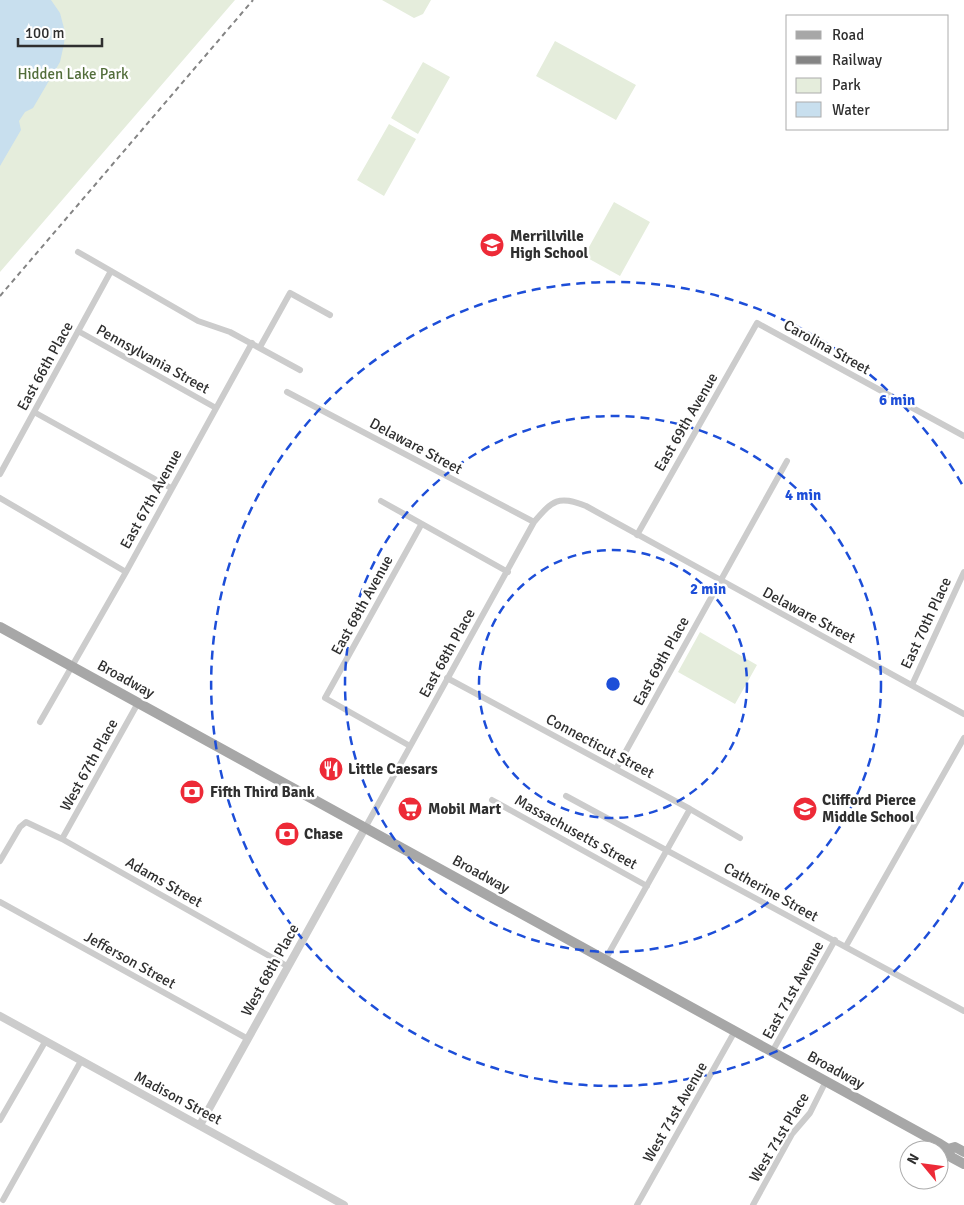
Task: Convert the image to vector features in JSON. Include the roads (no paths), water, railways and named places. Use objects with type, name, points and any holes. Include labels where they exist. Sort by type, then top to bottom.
[{"type":"main road","name":"Broadway","points":[[0,627],[933,1140]]},
{"type":"main road","name":"Broadway","points":[[949,1148],[955,1147],[964,1152]]},
{"type":"main road","name":"Broadway","points":[[949,1151],[951,1157],[964,1164]]},
{"type":"street","points":[[78,252],[198,320],[230,332],[300,370]]},
{"type":"street","name":"East 66th Place","points":[[0,474],[111,270]]},
{"type":"street","points":[[260,347],[290,294],[330,315]]},
{"type":"street","name":"Carolina Street","points":[[758,323],[964,436]]},
{"type":"street","name":"East 69th Avenue","points":[[637,535],[758,323]]},
{"type":"street","name":"Pennsylvania Street","points":[[78,331],[216,408]]},
{"type":"street","name":"East 67th Avenue","points":[[40,722],[73,667],[252,343]]},
{"type":"street","name":"Delaware Street","points":[[287,392],[534,522]]},
{"type":"street","points":[[34,412],[171,488]]},
{"type":"street","name":"East 69th Place","points":[[616,769],[787,461]]},
{"type":"street","points":[[0,498],[126,572]]},
{"type":"street","name":"Delaware Street","points":[[561,499],[586,506],[964,714]]},
{"type":"street","name":"East 68th Place","points":[[365,828],[534,522],[545,509],[561,499]]},
{"type":"street","points":[[381,501],[508,572]]},
{"type":"street","name":"East 68th Avenue","points":[[410,746],[325,698],[421,525]]},
{"type":"street","name":"East 70th Place","points":[[912,685],[963,575]]},
{"type":"street","name":"Connecticut Street","points":[[447,678],[740,838]]},
{"type":"street","name":"West 67th Place","points":[[62,838],[138,703]]},
{"type":"street","name":"East 71st Avenue","points":[[846,946],[964,738]]},
{"type":"street","name":"Catherine Street","points":[[566,796],[964,1010]]},
{"type":"street","name":"Massachusetts Street","points":[[492,800],[646,886]]},
{"type":"street","points":[[605,960],[690,809]]},
{"type":"street","name":"Adams Street","points":[[0,861],[20,827],[26,822],[62,838],[288,966]]},
{"type":"street","name":"West 68th Place","points":[[200,1125],[365,828]]},
{"type":"street","name":"Jefferson Street","points":[[0,902],[248,1039]]},
{"type":"street","name":"East 71st Avenue","points":[[772,1052],[835,940]]},
{"type":"street","name":"Madison Street","points":[[0,1016],[344,1205]]},
{"type":"street","name":"West 71st Avenue","points":[[637,1205],[735,1031]]},
{"type":"street","points":[[0,1120],[45,1042]]},
{"type":"street","points":[[3,1200],[81,1061]]},
{"type":"street","name":"West 71st Place","points":[[752,1205],[792,1134],[810,1113],[826,1082]]},
{"type":"water","points":[[0,0],[51,0],[60,13],[65,32],[60,62],[33,108],[25,112],[19,121],[21,130],[0,166]]},
{"type":"railway","points":[[0,296],[253,0]]},
{"type":"place","name":"Merrillville High School","points":[[492,245]]},
{"type":"place","name":"Little Caesars","points":[[331,769]]},
{"type":"place","name":"Fifth Third Bank","points":[[192,792]]},
{"type":"place","name":"Mobil Mart","points":[[410,809]]},
{"type":"place","name":"Clifford Pierce Middle School","points":[[805,809]]},
{"type":"place","name":"Chase","points":[[287,834]]},
{"type":"park label","name":"Hidden Lake Park","points":[[73,74]]}]
